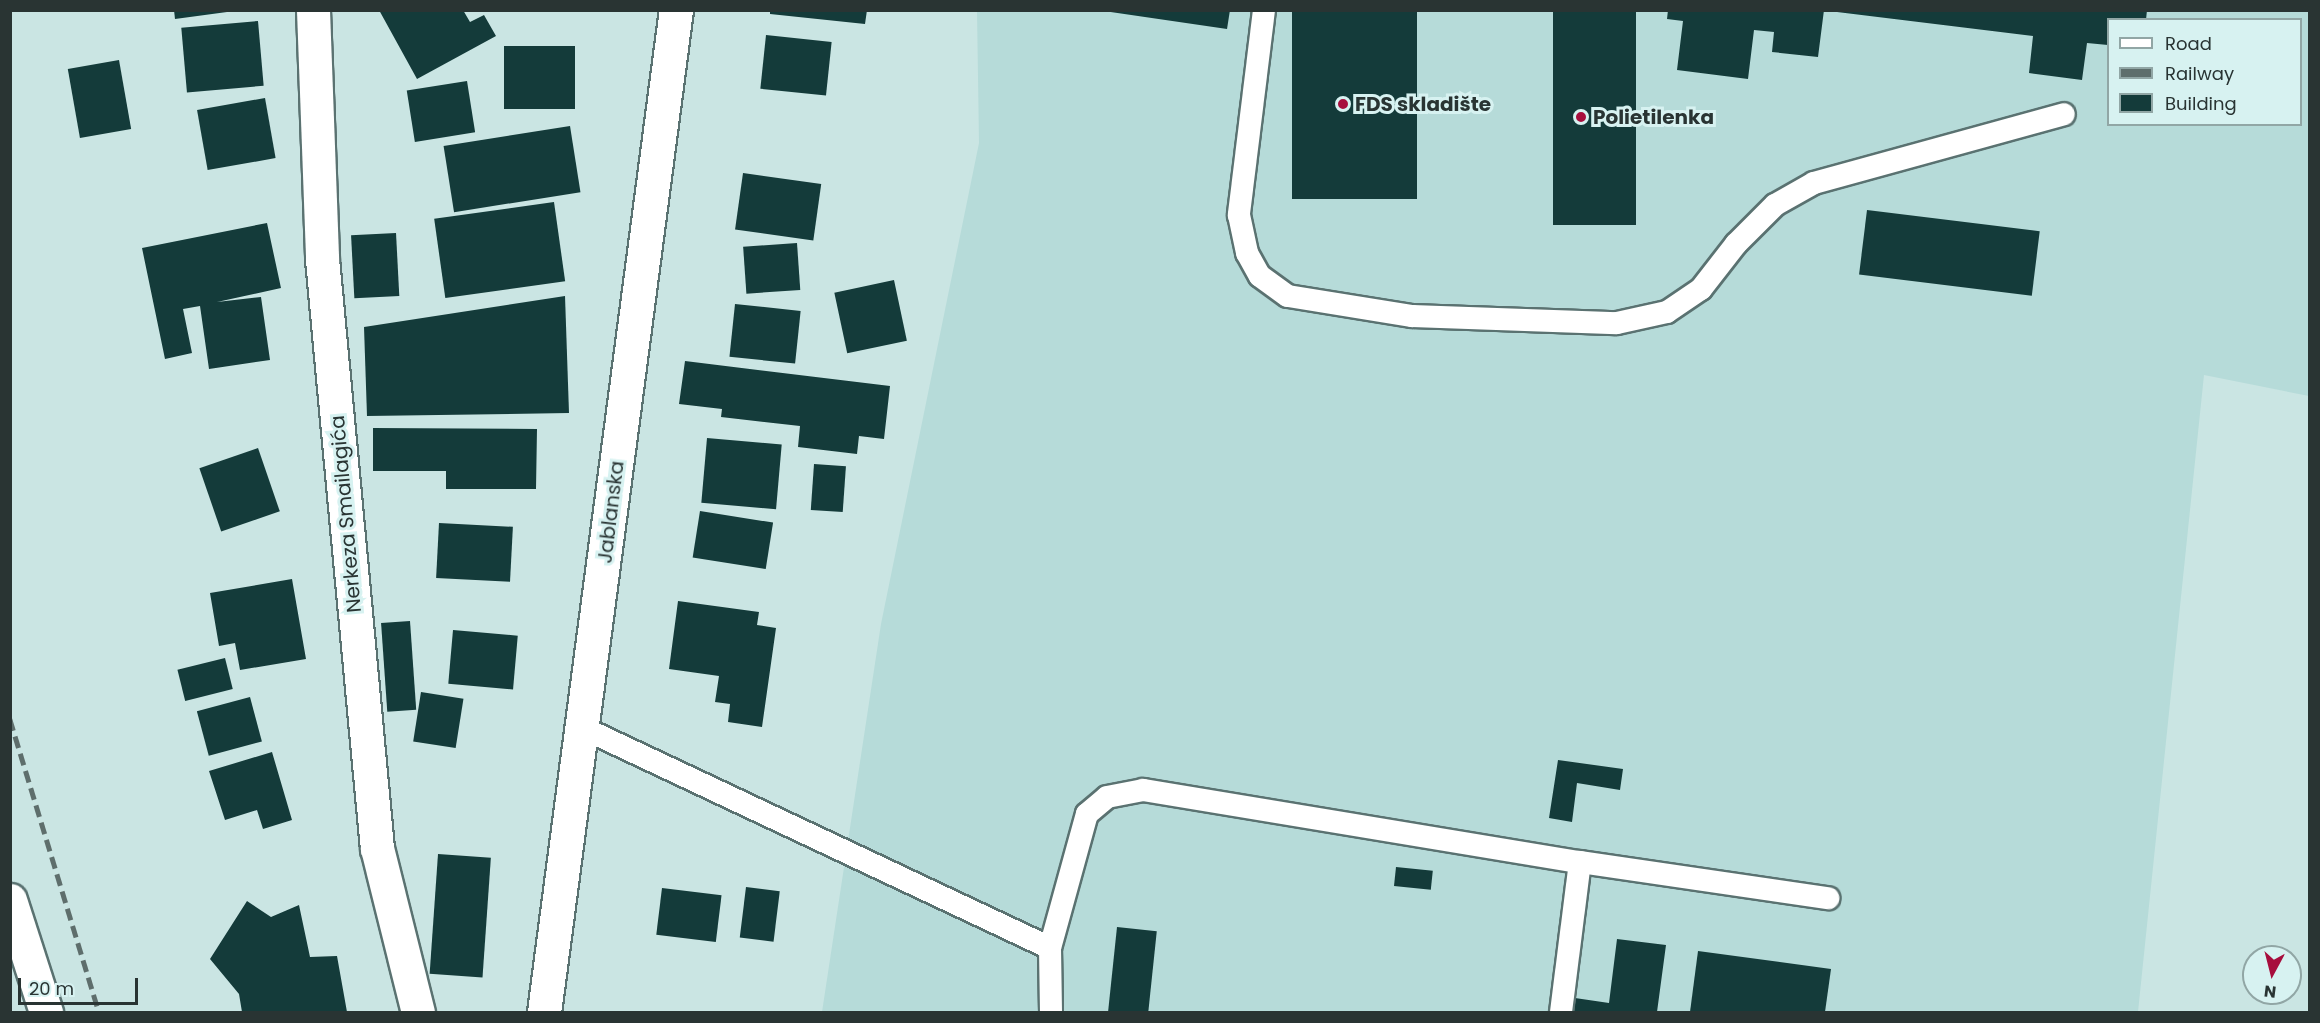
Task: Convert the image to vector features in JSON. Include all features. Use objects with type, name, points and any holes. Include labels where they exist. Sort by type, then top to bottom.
[{"type":"street","name":"Nerkeza Smailagića","points":[[313,10],[322,259],[377,848],[418,1012]]},
{"type":"street","name":"Jablanska","points":[[544,1012],[676,10]]},
{"type":"street","points":[[10,900],[46,1012]]},
{"type":"lane","points":[[1264,10],[1239,215],[1247,253],[1260,276],[1288,297],[1412,316],[1617,323],[1666,312],[1701,289],[1736,244],[1775,206],[1814,183],[2064,114]]},
{"type":"lane","points":[[583,728],[1050,948]]},
{"type":"lane","points":[[1051,1012],[1050,948],[1087,814],[1107,797],[1143,790],[1580,862],[1828,898]]},
{"type":"lane","points":[[1561,1012],[1580,862]]},
{"type":"shaded area","points":[[977,11],[2309,11],[2309,396],[2204,375],[2138,1012],[822,1012],[881,624],[979,143]]},
{"type":"building","points":[[174,10],[227,10],[227,12],[175,19]]},
{"type":"building","points":[[379,10],[463,10],[470,22],[484,15],[496,36],[417,79]]},
{"type":"building","points":[[770,10],[867,10],[865,24],[770,14]]},
{"type":"building","points":[[1097,10],[1230,10],[1227,29]]},
{"type":"building","name":"FDS skladište","points":[[1292,10],[1417,10],[1417,199],[1292,199]]},
{"type":"building","name":"Polietilenka","points":[[1553,10],[1636,10],[1636,225],[1553,225]]},
{"type":"building","name":"Polietilenka","points":[[1668,10],[1824,10],[1818,57],[1772,52],[1774,32],[1754,30],[1748,79],[1677,70],[1683,21],[1667,19]]},
{"type":"building","points":[[2147,10],[2146,18],[2107,18],[2107,45],[2087,43],[2082,80],[2029,73],[2033,36],[1837,12]]},
{"type":"building","points":[[258,21],[264,86],[187,92],[181,28]]},
{"type":"building","points":[[766,35],[832,42],[826,96],[760,89]]},
{"type":"building","points":[[504,46],[575,46],[575,109],[504,109]]},
{"type":"building","points":[[119,60],[131,129],[80,138],[68,69]]},
{"type":"building","points":[[467,81],[475,132],[415,142],[407,91]]},
{"type":"building","points":[[265,98],[276,158],[208,170],[197,110]]},
{"type":"building","points":[[570,126],[580,192],[454,212],[444,146]]},
{"type":"building","points":[[743,173],[821,184],[813,240],[735,229]]},
{"type":"building","points":[[554,202],[565,281],[445,298],[434,219]]},
{"type":"building","points":[[1867,210],[2040,231],[2032,296],[1859,275]]},
{"type":"building","points":[[267,223],[281,288],[217,302],[261,297],[270,360],[209,369],[200,306],[183,309],[192,353],[165,359],[142,248]]},
{"type":"building","points":[[396,233],[399,296],[354,298],[351,235]]},
{"type":"building","points":[[797,243],[800,290],[746,294],[743,247]]},
{"type":"building","points":[[894,280],[907,341],[847,353],[834,293]]},
{"type":"building","points":[[565,296],[569,413],[367,416],[364,327]]},
{"type":"building","points":[[735,304],[801,311],[795,364],[729,357]]},
{"type":"building","points":[[685,361],[890,386],[884,439],[859,436],[857,454],[798,447],[800,426],[721,417],[722,409],[679,404]]},
{"type":"building","points":[[373,428],[537,429],[536,489],[446,489],[446,471],[373,471]]},
{"type":"building","points":[[707,438],[782,445],[776,509],[701,503]]},
{"type":"building","points":[[258,448],[280,511],[221,532],[199,468]]},
{"type":"building","points":[[814,464],[846,466],[843,512],[811,510]]},
{"type":"building","points":[[700,511],[773,523],[766,569],[693,557]]},
{"type":"building","points":[[439,523],[513,527],[510,582],[436,578]]},
{"type":"building","points":[[292,579],[306,659],[240,670],[235,643],[219,646],[210,593]]},
{"type":"building","points":[[678,601],[759,612],[757,625],[776,628],[762,727],[728,722],[730,704],[715,702],[719,676],[669,669]]},
{"type":"building","points":[[410,621],[416,710],[387,712],[381,623]]},
{"type":"building","points":[[453,630],[518,636],[513,689],[448,684]]},
{"type":"building","points":[[225,658],[233,689],[185,701],[177,670]]},
{"type":"building","points":[[421,692],[463,699],[456,748],[413,741]]},
{"type":"building","points":[[250,697],[262,741],[209,756],[197,711]]},
{"type":"building","points":[[272,752],[292,820],[263,829],[257,810],[225,820],[209,771]]},
{"type":"building","points":[[1558,760],[1623,769],[1620,790],[1577,783],[1572,822],[1549,818]]},
{"type":"building","points":[[438,854],[491,858],[483,977],[430,974]]},
{"type":"building","points":[[1396,867],[1433,871],[1431,890],[1394,886]]},
{"type":"building","points":[[746,887],[780,891],[774,942],[740,938]]},
{"type":"building","points":[[662,888],[722,895],[716,942],[656,935]]},
{"type":"building","points":[[247,901],[271,917],[299,905],[310,957],[337,956],[347,1012],[242,1012],[239,994],[210,959]]},
{"type":"building","points":[[1117,927],[1157,931],[1148,1012],[1108,1012]]},
{"type":"building","points":[[1617,939],[1666,945],[1657,1012],[1573,1012],[1575,998],[1609,1003]]},
{"type":"building","points":[[1698,951],[1831,969],[1825,1012],[1690,1012]]},
{"type":"railway","points":[[10,719],[99,1012]]},
{"type":"place","name":"FDS skladište","points":[[1343,104]]},
{"type":"place","name":"Polietilenka","points":[[1581,117]]}]
